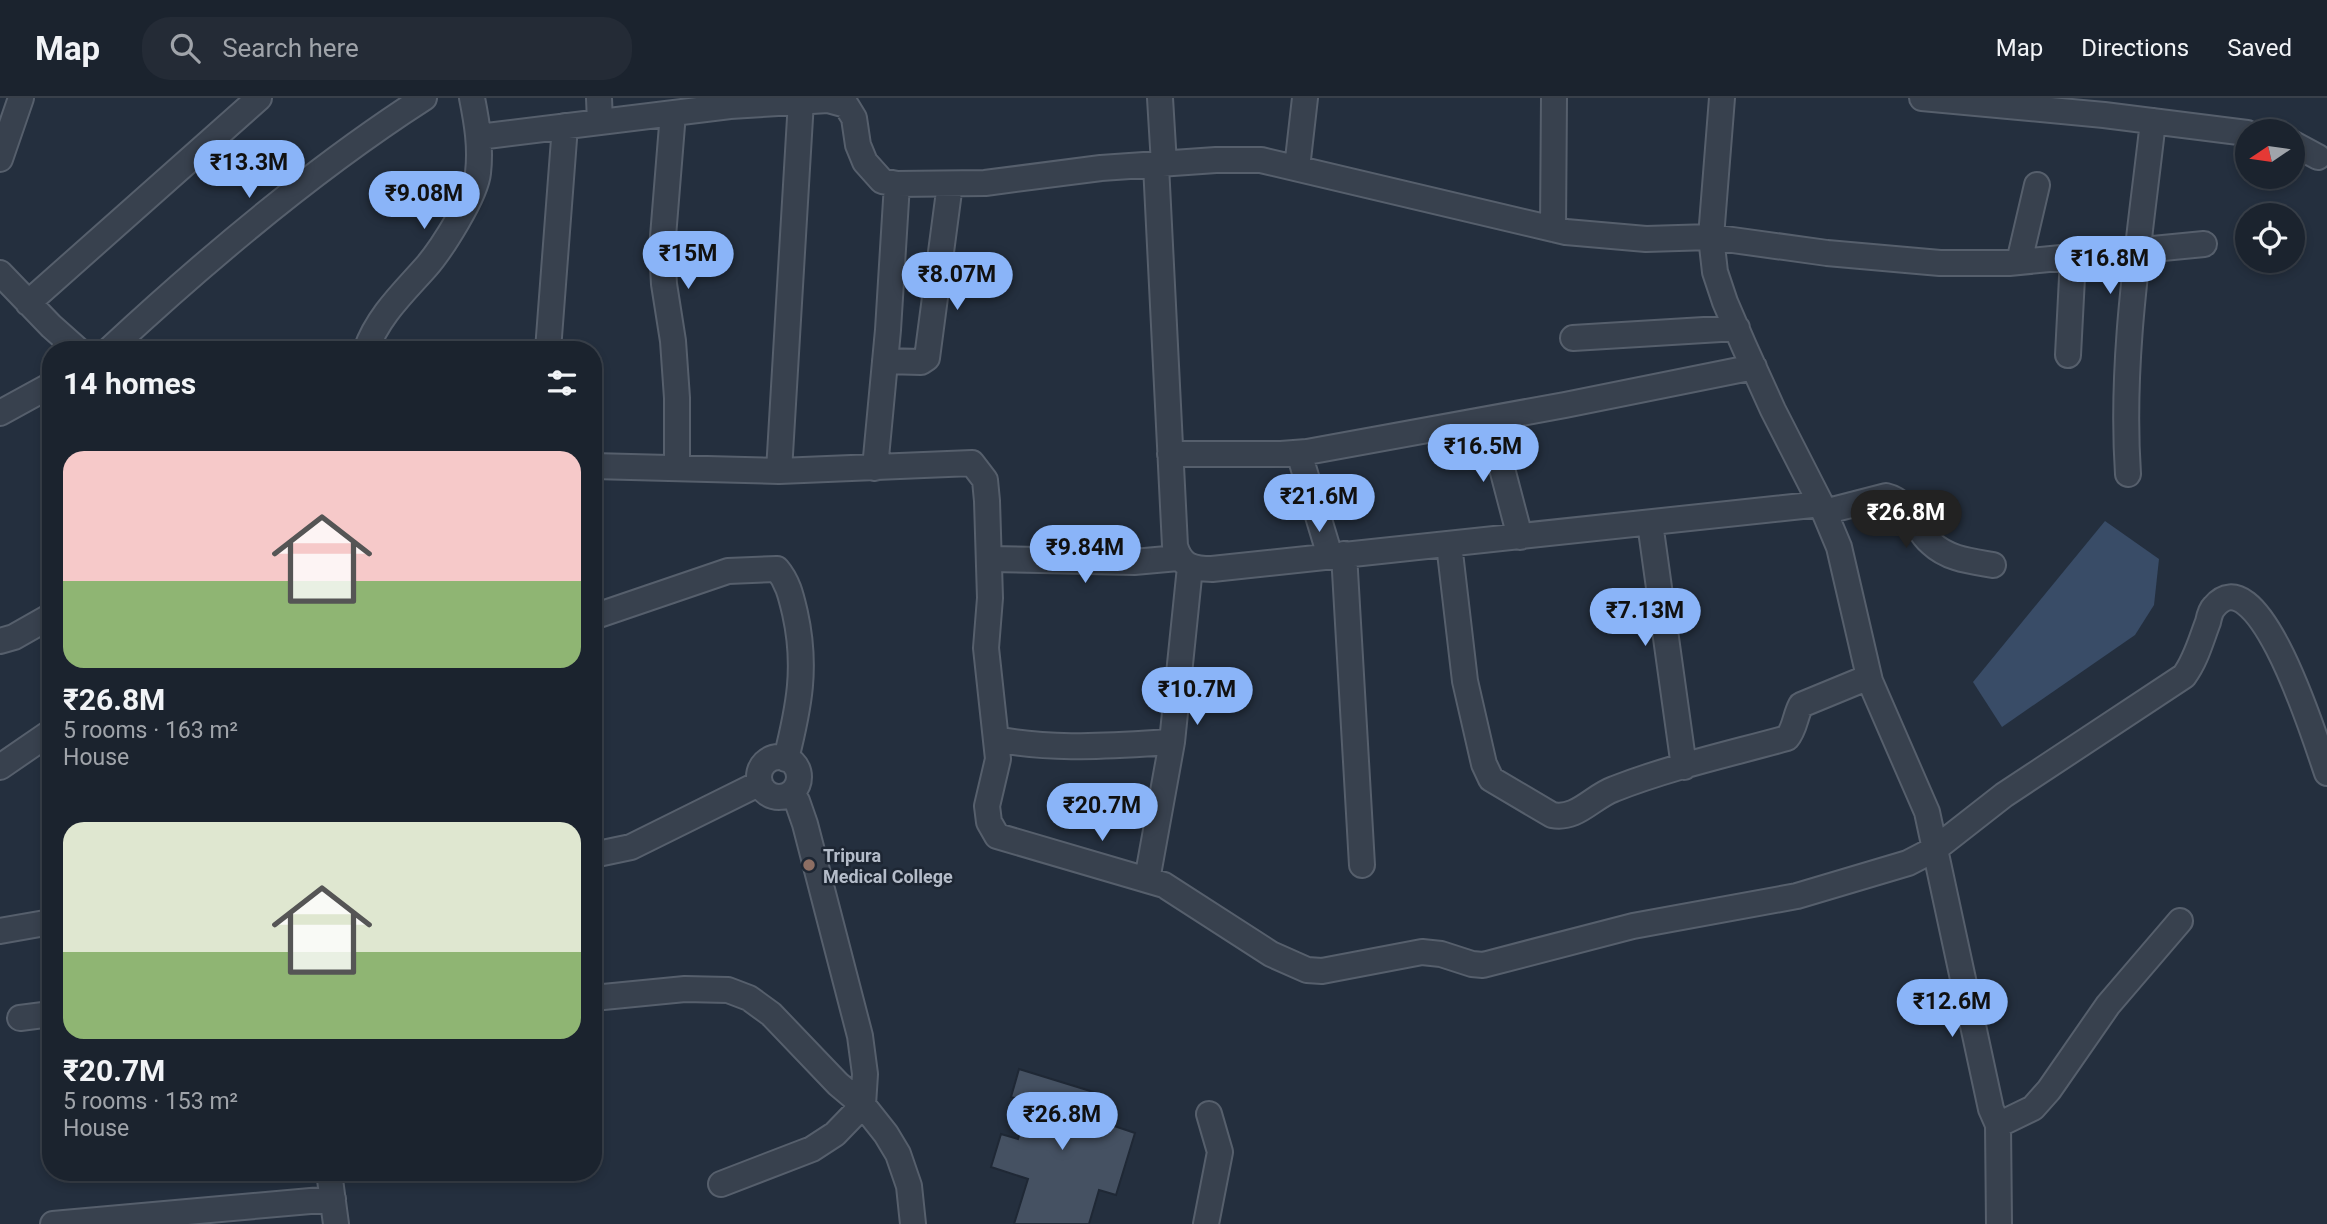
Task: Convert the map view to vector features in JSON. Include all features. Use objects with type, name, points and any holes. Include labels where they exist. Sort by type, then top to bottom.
[{"type":"street","points":[[28,303],[259,98]]},
{"type":"street","points":[[119,341],[286,199],[393,118],[424,98]]},
{"type":"street","points":[[370,341],[377,324],[391,305],[429,264],[456,225],[478,176],[480,137],[472,98]]},
{"type":"street","points":[[1147,880],[1172,742],[1184,562],[1175,546],[1170,454],[1160,98]]},
{"type":"street","points":[[1297,168],[1305,98]]},
{"type":"street","points":[[1553,229],[1554,98]]},
{"type":"street","points":[[1722,98],[1711,237],[1715,272],[1754,367],[1839,547],[1869,677],[1927,812],[1991,1109],[1998,1125],[1999,1224]]},
{"type":"street","points":[[1922,98],[2235,131]]},
{"type":"street","points":[[480,137],[565,126],[600,110],[673,113],[718,103],[828,100],[846,105],[854,118],[858,145],[865,162],[882,181],[897,184],[985,183],[1101,168],[1253,159],[1566,232],[1646,239],[1711,237],[1827,253],[1940,263],[2019,262],[2204,244]]},
{"type":"street","points":[[779,471],[801,102]]},
{"type":"street","points":[[0,159],[13,104]]},
{"type":"street","points":[[673,113],[662,249],[677,398],[677,468]]},
{"type":"street","points":[[2128,474],[2128,335],[2153,121]]},
{"type":"street","points":[[549,341],[565,126]]},
{"type":"street","points":[[2305,150],[2318,157]]},
{"type":"street","points":[[876,468],[897,184]]},
{"type":"street","points":[[885,361],[921,362],[927,358],[950,184]]},
{"type":"street","points":[[2019,262],[2037,185]]},
{"type":"street","points":[[2068,355],[2073,258]]},
{"type":"street","points":[[0,273],[68,341]]},
{"type":"street","points":[[1573,338],[1737,328]]},
{"type":"street","points":[[1170,454],[1299,453],[1754,367]]},
{"type":"street","points":[[0,413],[42,390]]},
{"type":"street","points":[[1489,419],[1520,537]]},
{"type":"street","points":[[1299,453],[1337,555],[1362,865]]},
{"type":"street","points":[[602,466],[779,471],[972,463],[985,480],[990,559],[986,648],[996,739],[996,772],[988,794],[987,806],[989,822],[997,836],[1164,885],[1271,954],[1307,971],[1322,971],[1422,952],[1483,965],[1633,926],[1797,897],[1908,863],[1935,849],[2004,795],[2184,676],[2192,666],[2214,607],[2226,598],[2239,598],[2247,603],[2254,608],[2267,627],[2295,684],[2327,773]]},
{"type":"street","points":[[990,559],[1184,562],[1212,569],[1650,523],[1822,508],[1886,496],[1895,498],[1910,512],[1928,541],[1940,550],[1961,560],[1993,565]]},
{"type":"street","points":[[1650,523],[1685,767]]},
{"type":"street","points":[[1449,544],[1465,681],[1483,764],[1491,779],[1541,809],[1563,817],[1573,815],[1598,796],[1616,788],[1787,738],[1792,732],[1801,705],[1869,677]]},
{"type":"street","points":[[602,614],[728,571],[777,569],[786,580],[801,643],[802,677],[798,710],[786,759]]},
{"type":"street","points":[[0,641],[14,638],[42,621]]},
{"type":"street","points":[[0,767],[42,738]]},
{"type":"street","points":[[996,739],[1061,748],[1172,742]]},
{"type":"street","points":[[774,757],[792,762],[799,773],[798,785],[790,795],[781,798],[764,792],[760,783],[759,770],[774,757]]},
{"type":"street","points":[[602,853],[631,847],[760,783]]},
{"type":"street","points":[[722,1184],[812,1149],[835,1134],[863,1105],[865,1074],[860,1036],[805,824],[797,801],[790,795]]},
{"type":"street","points":[[1998,1125],[2033,1108],[2108,1005],[2180,921]]},
{"type":"street","points":[[0,931],[42,924]]},
{"type":"street","points":[[602,997],[685,989],[728,990],[749,998],[771,1014],[838,1084],[863,1105],[886,1134],[898,1154],[909,1186],[913,1224]]},
{"type":"street","points":[[20,1018],[42,1015]]},
{"type":"street","points":[[1206,1224],[1220,1152],[1209,1114]]},
{"type":"street","points":[[331,1181],[336,1224]]},
{"type":"street","points":[[53,1224],[333,1199]]},
{"type":"water","points":[[2105,521],[2159,559],[2154,605],[2135,635],[2002,727],[1973,682]]},
{"type":"building","points":[[1019,1069],[1100,1094],[1095,1111],[1105,1114],[1102,1122],[1135,1133],[1116,1195],[1099,1190],[1089,1224],[1014,1224],[1028,1179],[991,1167],[1001,1134],[1018,1139],[1029,1102],[1011,1097]]},
{"type":"place","name":"Tripura Medical College","points":[[809,865]]}]
